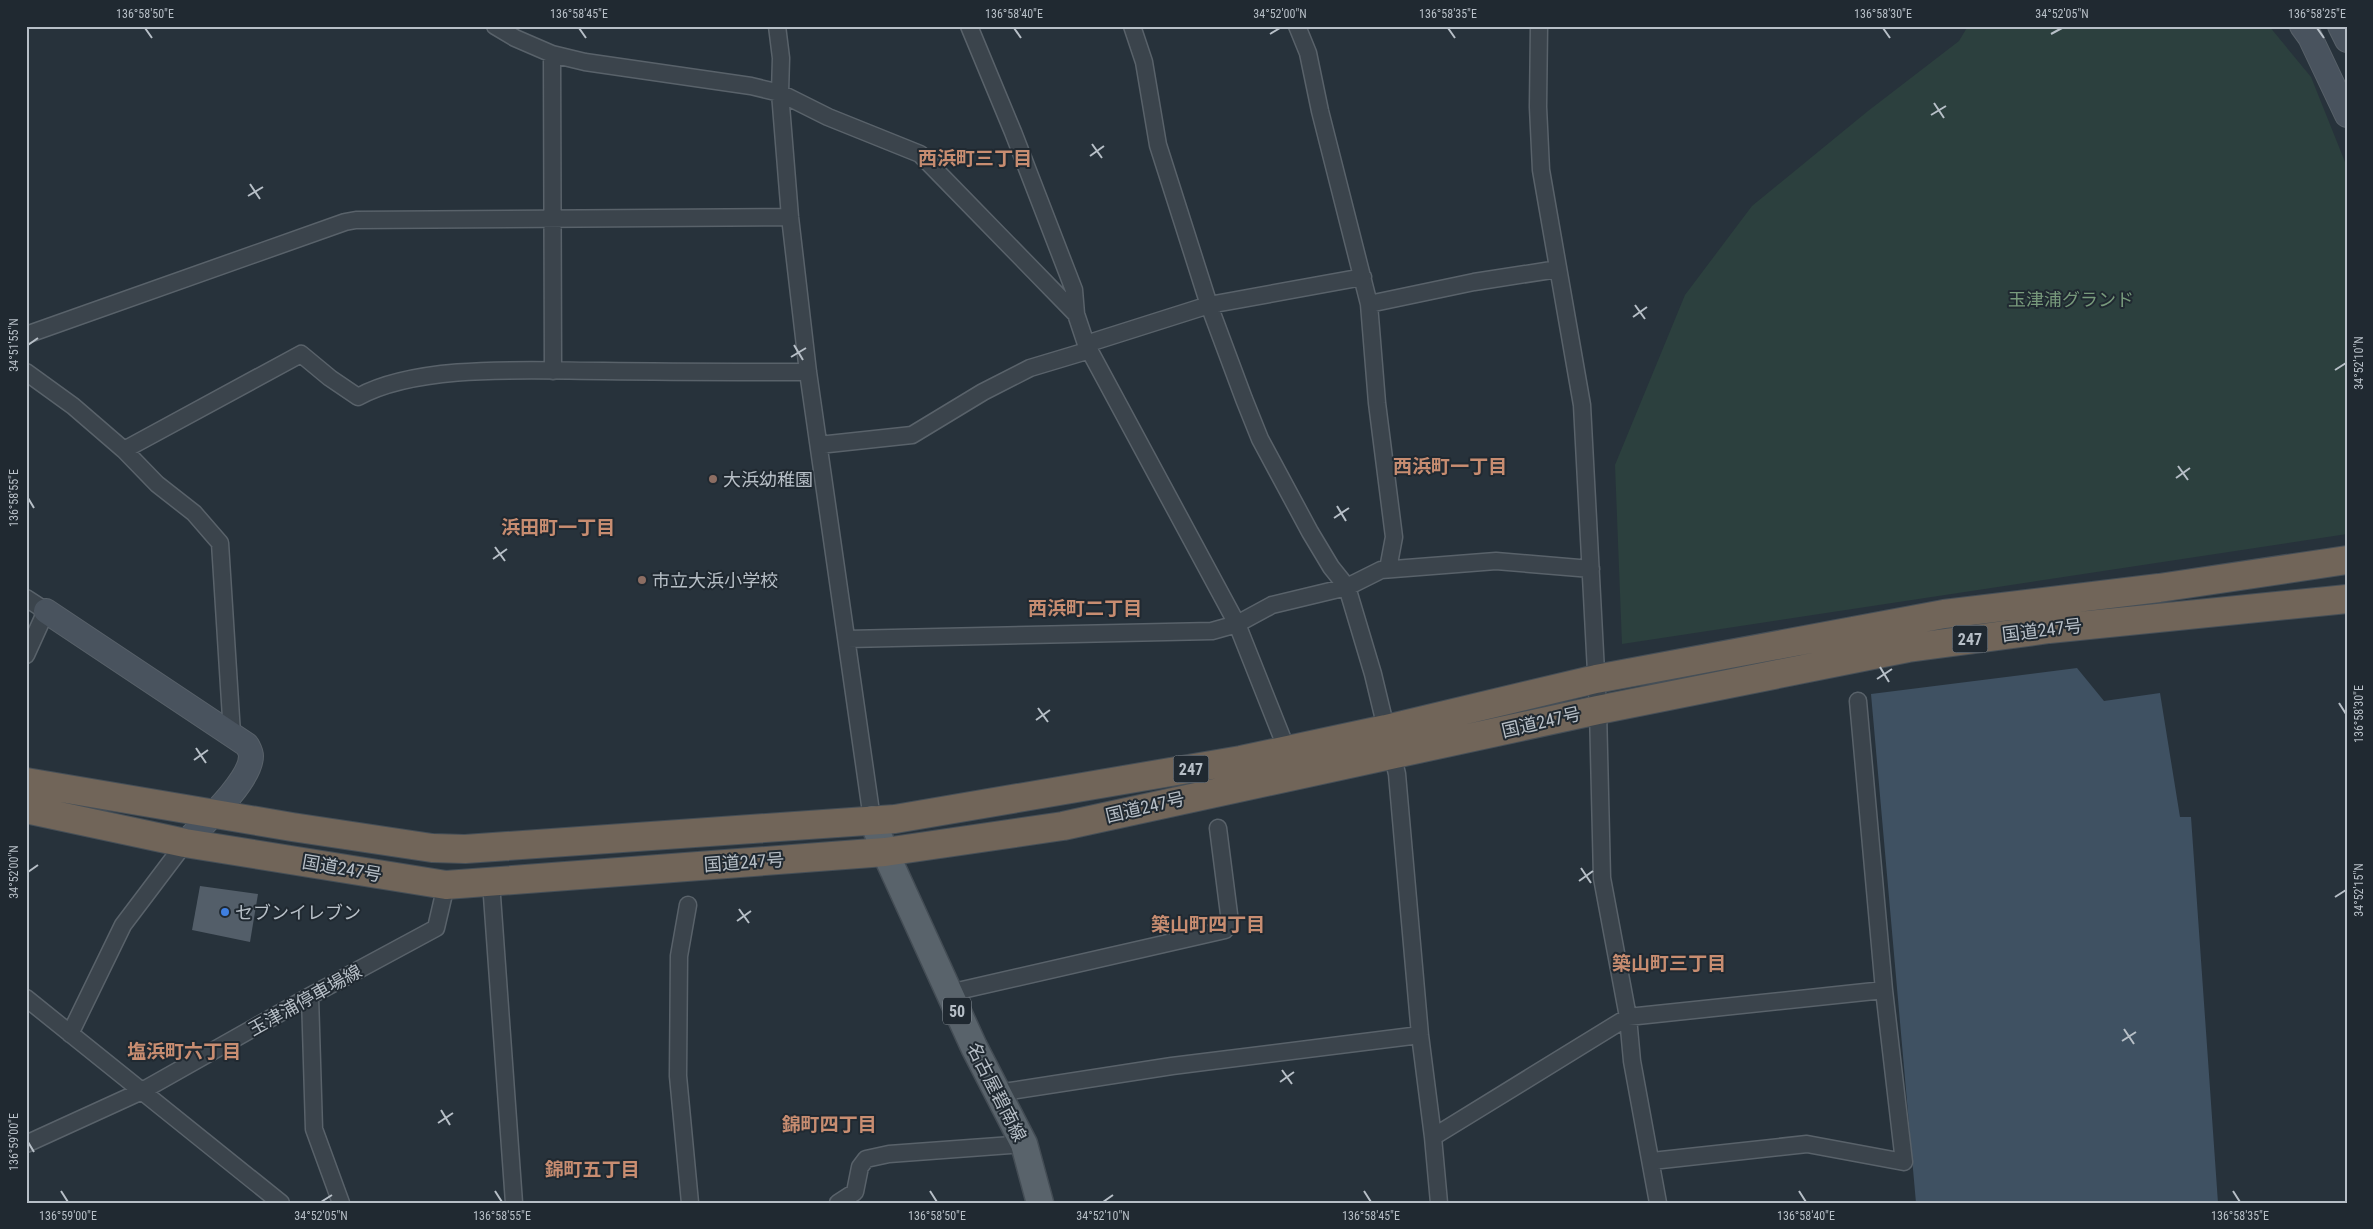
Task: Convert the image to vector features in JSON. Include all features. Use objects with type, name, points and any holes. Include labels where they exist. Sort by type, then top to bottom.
[{"type":"highway","name":"国道247号","points":[[26,782],[213,814],[432,848],[465,849],[895,819],[1287,750],[1386,729],[1596,679],[1944,614],[2159,588],[2347,560]]},
{"type":"highway","name":"国道247号","points":[[26,809],[185,843],[446,885],[884,852],[1063,826],[1202,794],[1393,756],[1598,710],[1908,648],[2049,629],[2347,599]]},
{"type":"main road","name":"名古屋碧南線","points":[[872,820],[884,852],[949,993],[1024,1144],[1040,1203]]},
{"type":"street","points":[[495,26],[515,38],[552,54],[585,62],[751,86],[780,93],[828,117],[920,154],[1076,314]]},
{"type":"street","points":[[777,26],[781,58],[780,93],[790,217],[808,372],[872,820]]},
{"type":"street","points":[[969,26],[1013,132],[1074,290],[1076,314],[1088,347],[1237,624],[1287,750]]},
{"type":"street","points":[[1132,26],[1144,62],[1158,146],[1209,306],[1260,440],[1310,532],[1331,567],[1348,587],[1398,774],[1420,1035],[1434,1137],[1438,1203]]},
{"type":"street","points":[[1297,26],[1308,53],[1320,111],[1369,304],[1377,403],[1394,537],[1388,569]]},
{"type":"street","points":[[1539,26],[1538,107],[1541,170],[1582,405],[1598,710],[1602,878],[1628,1017],[1632,1061],[1652,1161],[1658,1203]]},
{"type":"street","points":[[2340,26],[2347,40]]},
{"type":"street","points":[[2304,30],[2347,115]]},
{"type":"street","points":[[552,54],[553,371]]},
{"type":"street","points":[[26,335],[345,222],[356,220],[790,217]]},
{"type":"street","points":[[1369,304],[1474,282],[1558,269]]},
{"type":"street","points":[[819,444],[912,435],[983,392],[1030,368],[1088,347],[1209,306],[1363,277]]},
{"type":"street","points":[[124,450],[301,354],[330,378],[358,397],[375,388],[423,377],[466,373],[553,371],[808,372]]},
{"type":"street","points":[[26,372],[74,406],[124,450],[157,484],[194,513],[220,544],[232,734]]},
{"type":"street","points":[[847,639],[1212,630],[1237,624],[1272,605],[1348,587],[1382,570],[1388,569],[1496,561],[1591,569]]},
{"type":"street","points":[[26,598],[232,734],[247,746],[251,754],[251,762],[238,787],[185,843],[124,925],[70,1034]]},
{"type":"street","points":[[26,655],[46,611]]},
{"type":"street","points":[[1652,1161],[1808,1144],[1904,1162],[1884,990],[1858,701]]},
{"type":"street","points":[[949,993],[1225,930],[1230,922],[1218,828]]},
{"type":"street","points":[[491,882],[514,1203]]},
{"type":"street","name":"玉津浦停車場線","points":[[26,1144],[142,1091],[310,996],[436,928],[446,885]]},
{"type":"street","points":[[688,905],[679,956],[678,1076],[690,1203]]},
{"type":"street","points":[[1434,1137],[1628,1017],[1884,990]]},
{"type":"street","points":[[310,996],[314,1129],[341,1203]]},
{"type":"street","points":[[26,998],[281,1203]]},
{"type":"street","points":[[997,1093],[1172,1066],[1420,1035]]},
{"type":"street","points":[[838,1203],[855,1192],[860,1167],[866,1159],[889,1154],[1024,1144]]},
{"type":"green space","name":"玉津浦グランド","points":[[1968,26],[2269,26],[2311,77],[2347,167],[2347,534],[1622,644],[1615,465],[1685,295],[1752,206],[1868,111],[1959,41]]},
{"type":"water","points":[[2077,668],[2104,701],[2160,693],[2180,817],[2191,817],[2218,1203],[1916,1203],[1871,694]]},
{"type":"building","name":"セブンイレブン","points":[[200,886],[258,894],[250,942],[192,930]]},
{"type":"place","name":"大浜幼稚園","points":[[713,479]]},
{"type":"place","name":"市立大浜小学校","points":[[642,580]]},
{"type":"place","name":"セブンイレブン","points":[[225,912]]},
{"type":"district","name":"西浜町三丁目","points":[[975,158]]},
{"type":"district","name":"西浜町一丁目","points":[[1450,466]]},
{"type":"district","name":"浜田町一丁目","points":[[558,527]]},
{"type":"district","name":"西浜町二丁目","points":[[1085,608]]},
{"type":"district","name":"築山町四丁目","points":[[1208,924]]},
{"type":"district","name":"築山町三丁目","points":[[1669,963]]},
{"type":"district","name":"塩浜町六丁目","points":[[184,1051]]},
{"type":"district","name":"錦町四丁目","points":[[829,1124]]},
{"type":"district","name":"錦町五丁目","points":[[592,1169]]}]
